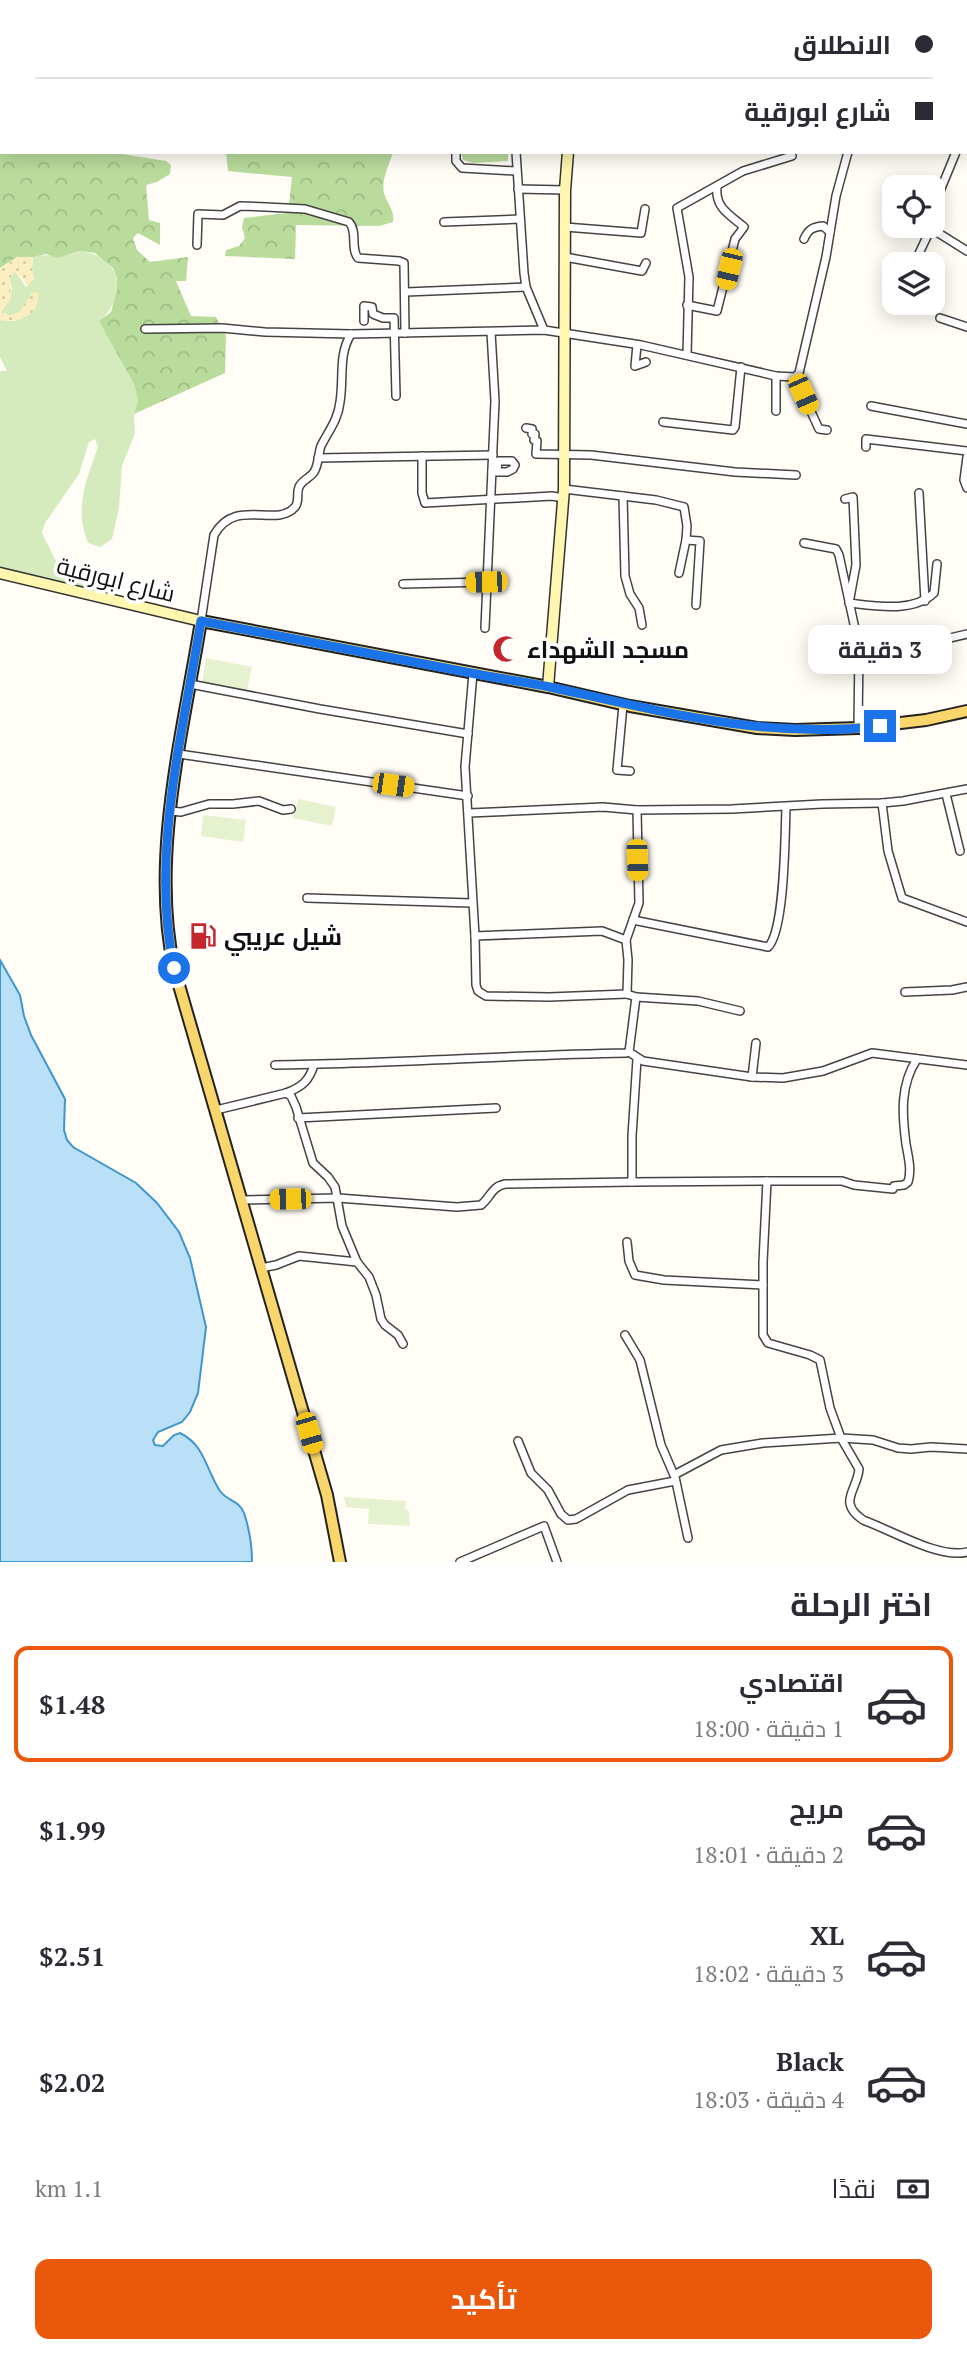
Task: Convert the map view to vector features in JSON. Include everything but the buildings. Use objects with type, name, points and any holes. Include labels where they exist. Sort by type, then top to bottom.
[{"type":"main road","points":[[548,687],[564,493],[565,190],[568,154]]},
{"type":"main road","name":"شارع ابورقية","points":[[0,573],[201,621],[548,687],[623,705],[757,728],[858,728],[967,711]]},
{"type":"main road","points":[[201,621],[170,811],[164,882],[169,943],[327,1495],[340,1562]]},
{"type":"street","points":[[831,0],[850,0]]},
{"type":"street","points":[[456,154],[456,161],[462,168],[516,171]]},
{"type":"street","points":[[516,154],[526,287],[544,330]]},
{"type":"street","points":[[145,329],[222,328],[351,334],[544,330],[637,345],[776,376],[795,377],[799,373],[836,196],[847,154]]},
{"type":"street","points":[[945,179],[955,154]]},
{"type":"street","points":[[687,355],[689,277],[677,208],[743,171],[792,156]]},
{"type":"street","points":[[687,306],[718,311],[735,239],[744,227],[718,204],[717,187]]},
{"type":"street","points":[[518,189],[565,190]]},
{"type":"street","points":[[197,245],[198,214],[223,215],[240,206],[305,209],[351,223],[358,258],[404,263],[405,333]]},
{"type":"street","points":[[565,227],[641,233],[645,209]]},
{"type":"street","points":[[444,222],[520,219]]},
{"type":"street","points":[[804,239],[808,230],[816,227],[823,226],[830,232]]},
{"type":"street","points":[[945,237],[967,251]]},
{"type":"street","points":[[565,257],[642,271],[646,262]]},
{"type":"street","points":[[406,292],[526,287]]},
{"type":"street","points":[[364,321],[364,306],[372,307],[373,314],[394,318],[396,397]]},
{"type":"street","points":[[940,318],[967,327]]},
{"type":"street","points":[[485,628],[490,499],[494,471],[495,401],[491,332]]},
{"type":"street","points":[[201,621],[214,535],[220,523],[231,517],[284,515],[298,502],[298,489],[314,472],[320,448],[335,424],[340,404],[343,350],[351,334]]},
{"type":"street","points":[[637,345],[635,366],[646,362]]},
{"type":"street","points":[[663,422],[733,430],[736,426],[741,367]]},
{"type":"street","points":[[776,376],[776,411]]},
{"type":"street","points":[[795,377],[819,429],[827,430]]},
{"type":"street","points":[[871,406],[967,424]]},
{"type":"street","points":[[526,428],[532,429],[532,434],[535,434],[536,454],[591,455],[736,472],[796,475]]},
{"type":"street","points":[[866,447],[866,439],[967,451]]},
{"type":"street","points":[[318,458],[493,455]]},
{"type":"street","points":[[422,456],[422,493],[425,503],[552,496],[564,493],[623,496],[684,507],[686,540],[679,573]]},
{"type":"street","points":[[967,457],[964,480],[967,488]]},
{"type":"street","points":[[919,493],[925,601]]},
{"type":"street","points":[[623,496],[625,576],[630,594],[639,608],[642,625]]},
{"type":"street","points":[[845,499],[853,497],[856,565],[849,603]]},
{"type":"street","points":[[686,540],[700,541],[696,605]]},
{"type":"street","points":[[804,543],[836,549],[859,647],[858,728]]},
{"type":"street","points":[[849,603],[874,606],[917,604],[925,601],[934,593],[937,564]]},
{"type":"street","points":[[403,584],[486,582]]},
{"type":"street","points":[[859,647],[920,645],[967,634]]},
{"type":"street","points":[[473,673],[465,767],[478,991],[486,996],[627,994],[636,997],[698,1001],[740,1012]]},
{"type":"street","points":[[190,684],[468,734]]},
{"type":"street","points":[[623,705],[617,770],[630,771]]},
{"type":"street","points":[[179,754],[468,796]]},
{"type":"street","points":[[469,813],[603,807],[637,810],[882,803],[967,789]]},
{"type":"street","points":[[946,794],[960,851]]},
{"type":"street","points":[[170,811],[181,812],[209,804],[259,801],[283,810],[291,809]]},
{"type":"street","points":[[882,803],[888,851],[902,898],[967,922]]},
{"type":"street","points":[[633,920],[768,947],[773,943],[776,934],[783,880],[786,807]]},
{"type":"street","points":[[627,994],[627,932],[639,903],[637,810]]},
{"type":"street","points":[[307,898],[471,903]]},
{"type":"street","points":[[475,936],[602,931],[626,940]]},
{"type":"street","points":[[905,992],[967,987]]},
{"type":"street","points":[[629,1052],[636,997]]},
{"type":"street","points":[[752,1077],[756,1043]]},
{"type":"street","points":[[629,1052],[638,1059],[752,1077],[801,1076],[872,1053],[967,1065]]},
{"type":"street","points":[[275,1065],[629,1052]]},
{"type":"street","points":[[632,1182],[632,1136],[638,1059]]},
{"type":"street","points":[[242,1200],[338,1198],[457,1207],[481,1205],[491,1191],[505,1184],[842,1181],[892,1189],[908,1182],[910,1170],[903,1100],[907,1077],[917,1059]]},
{"type":"street","points":[[216,1110],[300,1088],[310,1077],[314,1065]]},
{"type":"street","points":[[286,1093],[294,1102],[313,1164],[335,1187],[342,1226],[357,1262],[369,1278],[381,1319],[398,1335],[403,1344]]},
{"type":"street","points":[[298,1118],[496,1108]]},
{"type":"street","points":[[767,1181],[764,1340],[820,1360],[830,1408],[841,1438],[858,1464],[859,1469],[849,1499],[854,1513],[863,1520],[930,1548],[952,1554],[967,1552]]},
{"type":"street","points":[[626,1241],[629,1261],[635,1275],[664,1280],[763,1285]]},
{"type":"street","points":[[261,1268],[299,1256],[357,1262]]},
{"type":"street","points":[[625,1335],[640,1360],[661,1445],[675,1478],[688,1538]]},
{"type":"street","points":[[518,1441],[531,1474],[548,1490],[561,1514],[568,1520],[576,1519],[628,1490],[675,1478],[721,1450],[763,1443],[841,1438],[873,1440],[898,1448],[967,1449]]},
{"type":"street","points":[[460,1562],[544,1526],[557,1562]]},
{"type":"green space","points":[[0,154],[122,154],[166,161],[171,165],[170,174],[146,185],[149,220],[160,223],[160,245],[138,233],[133,238],[137,250],[150,262],[188,257],[186,281],[176,281],[191,316],[216,317],[226,336],[225,373],[134,414],[138,400],[134,384],[99,321],[111,312],[117,290],[113,268],[95,253],[80,251],[58,258],[46,254],[17,257],[0,268]]},
{"type":"green space","points":[[226,154],[392,154],[383,188],[393,214],[393,222],[379,226],[296,225],[295,259],[225,256],[226,250],[239,246],[245,238],[242,227],[244,218],[288,213],[292,177],[228,171]]},
{"type":"green space","points":[[462,154],[508,154],[508,161],[473,163],[463,160]]},
{"type":"green space","points":[[80,251],[105,260],[116,278],[115,300],[100,321],[134,384],[138,400],[134,414],[135,433],[122,466],[119,508],[112,539],[100,547],[88,543],[84,530],[83,494],[98,447],[95,439],[89,442],[79,474],[45,523],[42,533],[64,577],[83,583],[84,592],[0,573],[0,371],[7,371],[0,357],[0,320],[16,321],[25,302],[20,312],[9,316],[2,311],[12,290],[10,278],[15,271],[26,287],[34,279],[33,257],[61,256]]},
{"type":"green space","points":[[206,658],[252,667],[247,690],[202,682]]},
{"type":"green space","points":[[298,799],[336,807],[332,826],[293,818]]},
{"type":"green space","points":[[203,815],[246,820],[243,842],[201,836]]},
{"type":"green space","points":[[344,1497],[406,1501],[405,1509],[409,1511],[410,1526],[368,1524],[369,1509],[346,1507]]},
{"type":"sand","points":[[17,257],[33,257],[34,279],[27,287],[15,271],[10,278],[11,299],[2,311],[9,316],[20,312],[32,293],[38,292],[38,300],[33,312],[28,316],[8,321],[0,320],[0,269]]},
{"type":"water","points":[[0,960],[20,995],[31,1035],[65,1099],[64,1130],[67,1140],[73,1147],[136,1183],[157,1203],[179,1232],[190,1258],[206,1327],[198,1393],[190,1412],[182,1422],[158,1432],[153,1440],[155,1445],[163,1446],[180,1433],[195,1444],[220,1491],[239,1505],[244,1513],[252,1562],[0,1562]]},
{"type":"place","name":"مسجد الشهداء","points":[[506,649]]},
{"type":"place","name":"شيل عريبي","points":[[203,936]]},
{"type":"route","points":[[174,968],[166,925],[165,865],[175,781],[201,621],[548,687],[630,706],[757,728],[795,730],[880,726]]}]
